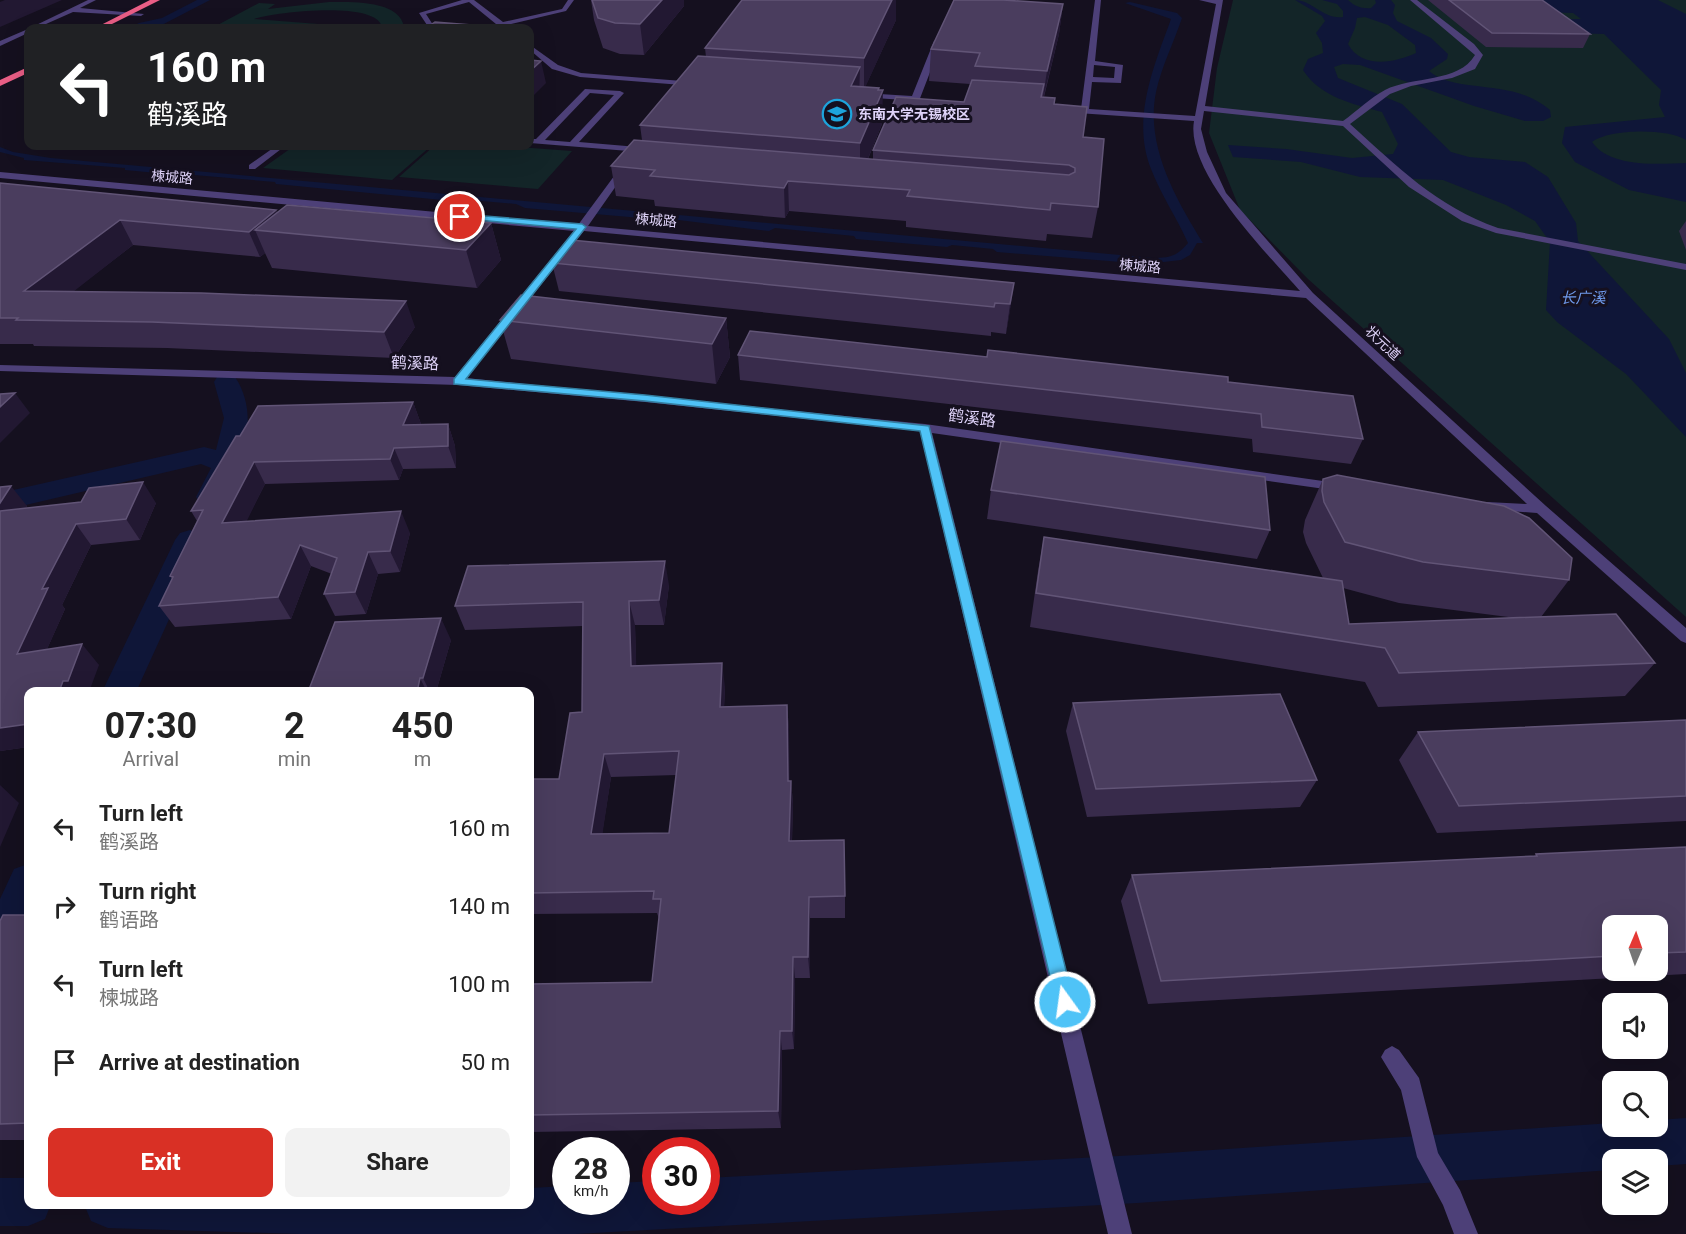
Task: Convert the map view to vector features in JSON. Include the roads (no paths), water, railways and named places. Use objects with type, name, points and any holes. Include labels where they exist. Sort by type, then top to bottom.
[{"type":"highway","points":[[108,24],[156,0]]},
{"type":"highway","points":[[121,24],[169,0]]},
{"type":"highway","points":[[0,76],[24,65]]},
{"type":"highway","points":[[0,83],[24,72]]},
{"type":"street","points":[[42,24],[93,0]]},
{"type":"street","points":[[429,24],[422,13],[470,0],[500,24]]},
{"type":"street","points":[[515,24],[564,10],[571,0]]},
{"type":"street","points":[[1084,111],[1098,0]]},
{"type":"street","points":[[1202,0],[1219,1]]},
{"type":"street","points":[[1345,124],[1387,93],[1409,84],[1449,76],[1472,68],[1479,55],[1413,0]]},
{"type":"street","name":"状元道","points":[[1219,1],[1197,129],[1203,152],[1222,194],[1309,295],[1541,509],[1686,637]]},
{"type":"street","points":[[73,10],[141,14]]},
{"type":"street","points":[[0,44],[24,32]]},
{"type":"street","points":[[915,99],[936,43],[946,32]]},
{"type":"street","points":[[534,50],[555,67],[580,75],[700,84]]},
{"type":"street","points":[[1088,79],[1118,81],[1119,64],[1090,63]]},
{"type":"street","points":[[681,93],[688,83]]},
{"type":"street","points":[[534,141],[588,91],[620,93],[573,144]]},
{"type":"street","points":[[853,94],[926,100]]},
{"type":"street","points":[[895,108],[900,98]]},
{"type":"street","points":[[1199,108],[1345,124],[1412,185],[1466,219],[1496,230],[1686,267]]},
{"type":"street","points":[[1062,109],[1198,119]]},
{"type":"street","points":[[458,381],[582,227],[645,140]]},
{"type":"street","points":[[534,141],[638,150]]},
{"type":"street","points":[[252,167],[275,150]]},
{"type":"street","points":[[628,163],[640,164]]},
{"type":"street","name":"楝城路","points":[[0,175],[1309,295]]},
{"type":"street","points":[[9,188],[27,177]]},
{"type":"street","name":"鹤溪路","points":[[0,368],[458,381],[645,398],[925,428],[1354,489]]},
{"type":"street","points":[[925,428],[1120,1234]]},
{"type":"street","points":[[1470,505],[1541,509]]},
{"type":"street","points":[[1392,1057],[1411,1086],[1428,1157],[1452,1198],[1466,1234]]},
{"type":"water","points":[[197,0],[210,0],[164,24],[137,24],[162,18]]},
{"type":"water","name":"长广溪","points":[[1295,0],[1307,3],[1330,16],[1343,17],[1343,11],[1337,4],[1322,0],[1348,0],[1358,7],[1371,8],[1376,3],[1375,0],[1391,0],[1395,5],[1393,13],[1397,21],[1431,38],[1448,54],[1447,59],[1429,71],[1454,83],[1519,93],[1550,110],[1551,117],[1543,121],[1525,121],[1474,106],[1360,65],[1343,64],[1334,67],[1338,78],[1402,104],[1451,152],[1469,157],[1525,162],[1548,177],[1576,223],[1578,241],[1669,339],[1686,373],[1686,437],[1626,374],[1557,322],[1546,310],[1550,242],[1535,221],[1506,205],[1443,180],[1360,177],[1301,162],[1233,157],[1228,145],[1286,149],[1352,158],[1393,154],[1398,144],[1382,112],[1328,93],[1318,87],[1303,70],[1308,59],[1323,53],[1322,43],[1316,33],[1325,21],[1322,16]],"holes":[[[1365,17],[1388,25],[1415,45],[1416,53],[1408,57],[1379,62],[1361,57],[1348,44],[1357,18]]]},
{"type":"water","points":[[1521,0],[1658,0],[1686,14],[1686,140],[1666,133],[1624,132],[1592,142],[1610,156],[1635,163],[1686,163],[1686,202],[1629,190],[1575,162],[1562,143],[1565,127],[1665,117],[1659,105],[1661,90],[1604,34],[1567,33],[1549,19],[1581,19],[1573,13],[1540,12]]},
{"type":"water","points":[[1130,2],[1177,13],[1182,18],[1158,83],[1154,112],[1155,132],[1165,171],[1203,243],[1197,243],[1190,255],[1181,260],[1146,264],[997,252],[993,249],[856,239],[854,236],[775,228],[769,231],[646,216],[641,218],[525,208],[516,204],[470,200],[463,202],[276,184],[275,182],[24,160],[24,158],[0,152],[0,147],[13,152],[51,158],[1153,258],[1164,257],[1177,253],[1188,243],[1151,169],[1145,150],[1143,131],[1147,93],[1171,19],[1125,3]]},
{"type":"waterway","points":[[226,382],[237,418],[226,465]]},
{"type":"waterway","points":[[0,502],[204,455],[226,465]]},
{"type":"waterway","points":[[210,497],[226,465]]},
{"type":"waterway","points":[[121,687],[190,540]]},
{"type":"waterway","points":[[0,942],[24,891]]},
{"type":"waterway","points":[[276,1209],[478,1215],[1137,1179],[1686,1141]]},
{"type":"waterway","points":[[0,1202],[24,1202]]},
{"type":"place","name":"东南大学无锡校区","points":[[837,114]]}]
